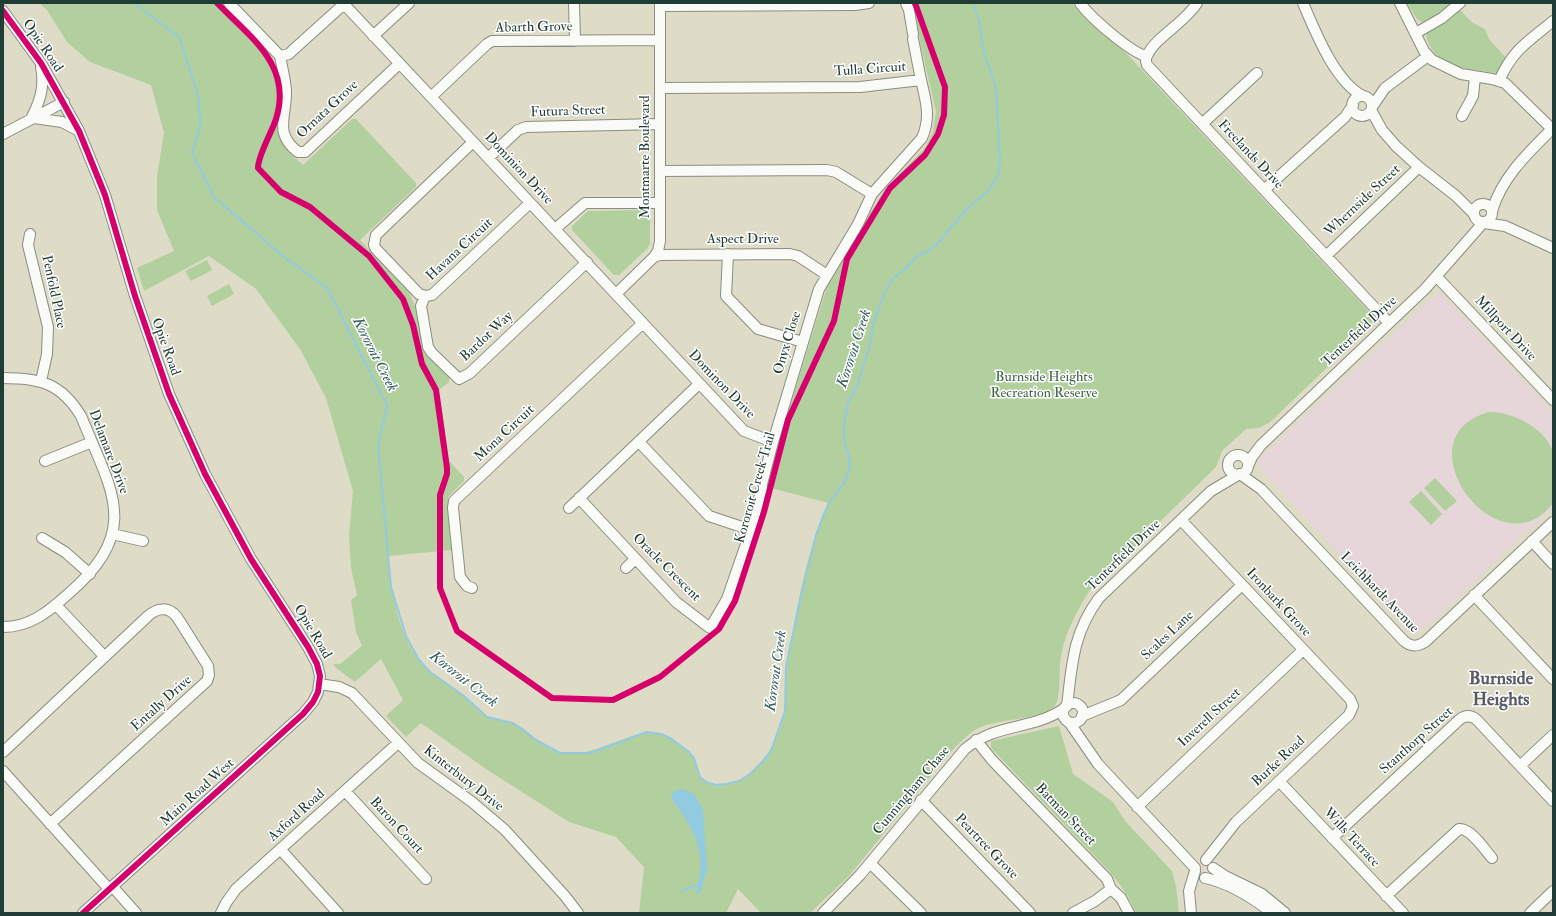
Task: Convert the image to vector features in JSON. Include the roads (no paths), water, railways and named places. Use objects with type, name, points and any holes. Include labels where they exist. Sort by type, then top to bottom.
[{"type":"street","points":[[229,3],[280,56],[289,54],[294,50],[343,4]]},
{"type":"street","points":[[373,36],[409,3]]},
{"type":"street","points":[[574,3],[575,41]]},
{"type":"street","points":[[660,4],[849,5],[869,3]]},
{"type":"street","points":[[906,3],[909,10],[921,80]]},
{"type":"street","points":[[1080,3],[1133,51],[1146,56],[1154,46],[1191,12],[1197,3]]},
{"type":"street","points":[[1302,3],[1315,30],[1344,79],[1353,103],[1354,111],[1366,112],[1419,167],[1456,196],[1478,221],[1499,225],[1517,231],[1553,248]]},
{"type":"street","points":[[1400,3],[1428,56],[1453,72],[1499,81],[1510,88],[1553,129],[1531,150],[1504,184],[1498,194],[1491,218],[1484,223]]},
{"type":"street","points":[[1416,33],[1442,18],[1460,3]]},
{"type":"street","name":"Dominion Drive","points":[[343,4],[587,262],[672,355]]},
{"type":"street","name":"Montmarte Boulevard","points":[[616,294],[654,258],[658,251],[660,241],[660,4]]},
{"type":"street","name":"Opie Road","points":[[3,11],[41,63],[79,131],[105,195],[142,318],[181,423],[239,540],[270,591],[314,657],[319,669],[319,684]]},
{"type":"street","points":[[1499,81],[1514,54],[1533,36],[1553,21]]},
{"type":"street","name":"Abarth Grove","points":[[430,97],[492,41],[660,40]]},
{"type":"street","name":"Ornata Grove","points":[[280,56],[286,90],[282,127],[283,134],[286,141],[298,152],[305,152],[399,64]]},
{"type":"street","name":"Freelands Drive","points":[[1146,56],[1146,62],[1150,70],[1389,323]]},
{"type":"street","points":[[1330,129],[1351,117],[1366,112],[1390,84],[1428,56]]},
{"type":"street","points":[[31,118],[40,102],[43,90],[41,63]]},
{"type":"street","points":[[1202,124],[1257,73]]},
{"type":"street","points":[[1462,116],[1473,96],[1475,77]]},
{"type":"street","points":[[1344,79],[1354,90],[1371,100],[1366,112]]},
{"type":"street","name":"Tulla Circuit","points":[[660,88],[860,87],[921,80],[928,110],[926,127],[922,138],[872,194],[860,218]]},
{"type":"street","points":[[1264,190],[1345,116],[1357,97],[1364,96],[1390,84]]},
{"type":"street","points":[[3,134],[64,102]]},
{"type":"street","points":[[31,118],[43,118],[62,122],[79,131]]},
{"type":"street","name":"Futura Street","points":[[488,158],[518,130],[526,126],[660,124]]},
{"type":"street","name":"Havana Circuit","points":[[473,142],[376,235],[374,240],[376,249],[419,294],[425,296],[432,294],[530,203]]},
{"type":"street","name":"Whernside Street","points":[[1326,256],[1419,167]]},
{"type":"street","points":[[660,171],[827,170],[836,172],[872,194]]},
{"type":"street","points":[[1474,215],[1475,209],[1504,184]]},
{"type":"street","points":[[1456,196],[1489,206],[1492,212],[1517,231]]},
{"type":"street","points":[[556,229],[585,203],[660,203]]},
{"type":"street","name":"Tenterfield Drive","points":[[1462,247],[1472,228],[1474,215]]},
{"type":"street","name":"Onyx Close","points":[[751,530],[773,442],[819,289],[860,218]]},
{"type":"street","name":"Tenterfield Drive","points":[[1066,707],[1076,640],[1092,608],[1107,589],[1212,491],[1243,471],[1252,456],[1272,434],[1437,277],[1484,223]]},
{"type":"street","name":"Penfold Place","points":[[30,234],[28,245],[48,327],[47,354],[41,381]]},
{"type":"street","points":[[728,254],[726,296],[758,328],[803,342]]},
{"type":"street","name":"Aspect Drive","points":[[654,258],[659,255],[790,254],[798,256],[827,275]]},
{"type":"street","name":"Bardot Way","points":[[425,296],[421,306],[428,347],[432,353],[459,379],[470,373],[587,262]]},
{"type":"street","name":"Millport Drive","points":[[1437,277],[1553,400]]},
{"type":"street","name":"Mona Circuit","points":[[472,588],[466,586],[460,576],[453,508],[454,501],[643,323]]},
{"type":"street","name":"Dominon Drive","points":[[672,355],[744,431],[773,442]]},
{"type":"street","name":"Delamare Drive","points":[[3,378],[23,378],[41,381],[59,390],[74,406],[92,442],[111,490],[115,516],[112,534],[104,556],[90,574],[56,605],[31,622],[3,627]]},
{"type":"street","points":[[569,508],[699,384]]},
{"type":"street","name":"Tenterfield Drive","points":[[1237,455],[1247,451],[1272,434]]},
{"type":"street","points":[[45,461],[92,442]]},
{"type":"street","points":[[639,442],[709,516],[751,530]]},
{"type":"street","points":[[1237,455],[1245,458],[1243,471],[1232,472],[1229,465],[1232,458],[1237,455]]},
{"type":"street","name":"Tenterfield Drive","points":[[1212,491],[1229,465]]},
{"type":"street","name":"Leichhardt Avenue","points":[[1243,471],[1410,645],[1417,646],[1425,642],[1553,522]]},
{"type":"street","name":"Oracle Crescent","points":[[579,498],[676,602],[707,631],[727,599],[751,530]]},
{"type":"street","name":"Ironbark Grove","points":[[1181,520],[1350,699],[1353,706]]},
{"type":"street","points":[[112,534],[143,541]]},
{"type":"street","points":[[42,538],[65,552],[90,574]]},
{"type":"street","points":[[1532,541],[1553,564]]},
{"type":"street","points":[[626,568],[635,558]]},
{"type":"street","name":"Scales Lane","points":[[1080,711],[1117,702],[1125,696],[1242,585]]},
{"type":"street","points":[[1474,595],[1553,678]]},
{"type":"street","points":[[56,605],[104,656]]},
{"type":"street","name":"Entally Drive","points":[[3,752],[148,616],[157,610],[164,609],[172,612],[177,617],[206,661],[209,674],[201,688],[50,824]]},
{"type":"street","name":"Inverell Street","points":[[1137,806],[1303,650]]},
{"type":"street","name":"Tenterfield Drive","points":[[1070,675],[1074,695],[1080,711],[1084,743]]},
{"type":"street","name":"Kinterbury Drive","points":[[319,684],[339,687],[352,693],[418,763],[472,802],[505,830],[565,896],[578,913]]},
{"type":"street","name":"Main Road West","points":[[83,913],[303,714],[316,696],[319,684]]},
{"type":"street","points":[[1072,703],[1080,711],[1076,722],[1068,721],[1064,715],[1066,707],[1072,703]]},
{"type":"street","name":"Burke Road","points":[[1209,863],[1223,838],[1236,822],[1349,715],[1353,706]]},
{"type":"street","name":"Cunningham Chase","points":[[823,913],[870,862],[954,761],[976,740],[994,732],[1043,720],[1066,707]]},
{"type":"street","name":"Stanthorp Street","points":[[1332,838],[1462,717],[1468,716],[1477,720],[1553,801]]},
{"type":"street","name":"Cunningham Chase","points":[[1043,720],[1068,721]]},
{"type":"street","name":"Tenterfield Drive","points":[[1068,721],[1098,764],[1195,869]]},
{"type":"street","points":[[1520,766],[1553,735]]},
{"type":"street","name":"Batman Street","points":[[976,740],[988,756],[1107,879],[1111,889],[1124,903],[1129,913]]},
{"type":"street","name":"Axford Road","points":[[221,913],[236,889],[398,743]]},
{"type":"street","points":[[3,771],[50,824],[136,913]]},
{"type":"street","name":"Wills Terrace","points":[[1279,781],[1403,913]]},
{"type":"street","name":"Baron Court","points":[[345,791],[426,879]]},
{"type":"street","name":"Peartree Grove","points":[[922,800],[1030,913]]},
{"type":"street","points":[[1386,896],[1458,830],[1464,830],[1469,833],[1492,858]]},
{"type":"street","name":"Tenterfield Drive","points":[[1177,849],[1191,857],[1209,863],[1225,876],[1262,894],[1285,913]]},
{"type":"street","points":[[281,850],[338,913]]},
{"type":"street","points":[[870,862],[921,913]]},
{"type":"street","points":[[1189,898],[1196,885],[1204,878],[1212,874],[1209,863],[1198,862],[1195,869],[1188,891],[1191,913]]},
{"type":"street","points":[[1195,869],[1198,876],[1216,881],[1245,895],[1272,913]]},
{"type":"street","points":[[1072,913],[1095,901],[1111,889]]},
{"type":"street","points":[[1530,913],[1553,891]]},
{"type":"water","points":[[682,789],[694,794],[703,810],[707,870],[700,893],[696,894],[701,866],[700,854],[693,832],[671,798],[674,791]]},
{"type":"waterway","name":"Kororoit Creek","points":[[134,3],[179,37],[199,99],[200,128],[192,153],[214,197],[284,257],[327,288],[387,405],[378,445],[391,587],[406,636],[419,660],[430,672],[464,696],[487,717],[513,723],[536,740],[560,753],[590,753],[647,732],[661,734],[672,739],[689,752],[694,758],[700,777],[706,782],[716,785],[739,781],[750,774],[762,762],[771,751],[785,711],[786,667],[801,596],[816,535],[823,516],[829,503],[845,482],[849,470],[849,455],[844,442],[844,423],[848,403],[858,384],[870,344],[873,325],[884,294],[892,279],[905,269],[916,257],[929,251],[938,243],[966,210],[987,192],[998,176],[1000,160],[996,88],[983,51],[980,24],[973,3]]},
{"type":"waterway","points":[[682,891],[699,884]]},
{"type":"district","name":"Burnside Heights","points":[[1501,690]]},
{"type":"park label","name":"Burnside Heights Recreation Reserve","points":[[1044,386]]}]
